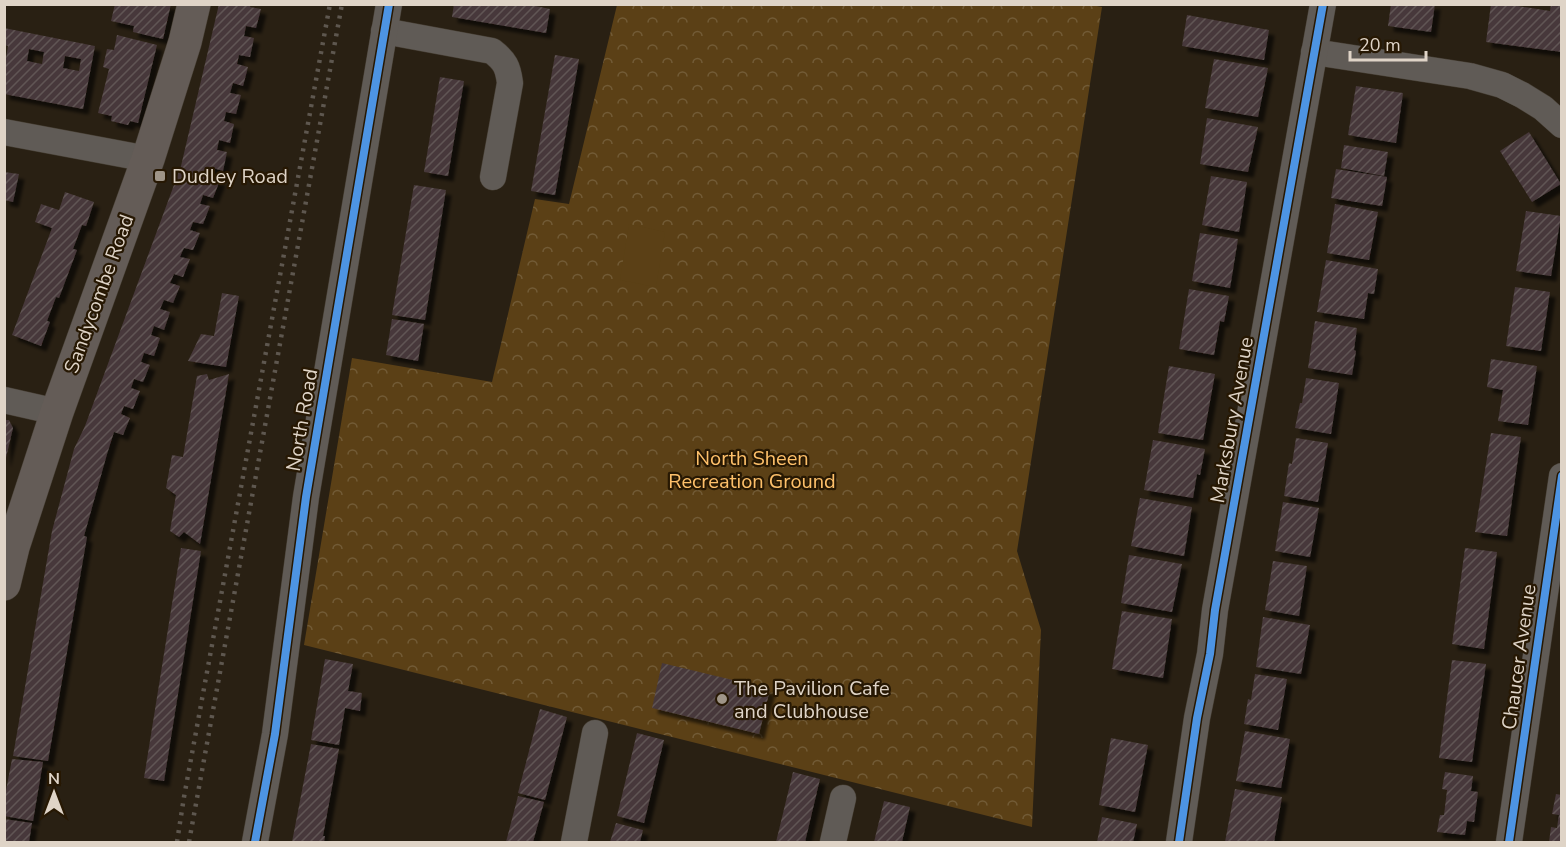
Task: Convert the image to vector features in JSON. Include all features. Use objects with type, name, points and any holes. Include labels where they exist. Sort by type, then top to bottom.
[{"type":"main road","name":"Sandycombe Road","points":[[4,584],[13,547],[57,412],[148,159],[185,42],[194,4]]},
{"type":"street","name":"North Road","points":[[255,843],[276,734],[306,497],[389,4]]},
{"type":"street","name":"Marksbury Avenue","points":[[1179,843],[1215,610],[1323,4]]},
{"type":"street","points":[[384,31],[492,51],[502,60],[509,71],[510,83],[493,177]]},
{"type":"street","points":[[1314,52],[1470,76],[1502,85],[1543,108],[1562,125]]},
{"type":"street","points":[[4,132],[148,159]]},
{"type":"street","points":[[4,400],[57,412]]},
{"type":"street","name":"Chaucer Avenue","points":[[1509,843],[1562,476]]},
{"type":"street","points":[[574,843],[595,733]]},
{"type":"street","points":[[833,843],[843,798]]},
{"type":"green space","name":"North Sheen Recreation Ground","points":[[1086,4],[1102,7],[1017,551],[1041,630],[1032,827],[304,645],[352,358],[492,382],[535,199],[569,204],[617,5]]},
{"type":"green space","points":[[629,224],[665,232],[656,287],[620,280]]},
{"type":"building","points":[[115,4],[171,4],[163,39],[133,32],[134,26],[111,21]]},
{"type":"building","points":[[219,4],[251,4],[250,7],[261,9],[256,28],[246,26],[244,36],[254,38],[250,57],[239,55],[237,64],[248,67],[243,86],[233,83],[230,93],[241,95],[236,114],[226,112],[224,121],[234,124],[230,143],[219,140],[217,150],[227,152],[223,171],[213,168],[210,178],[220,180],[213,198],[203,195],[200,204],[210,206],[203,224],[193,222],[190,230],[200,233],[193,250],[184,248],[182,252],[180,257],[190,259],[183,277],[174,274],[170,283],[180,286],[173,303],[164,300],[160,309],[170,312],[164,330],[154,326],[151,335],[160,338],[154,356],[144,353],[141,362],[150,365],[143,382],[134,379],[131,388],[140,391],[133,409],[124,406],[121,414],[130,418],[123,435],[114,432],[107,454],[84,536],[87,537],[48,761],[13,756],[52,531],[74,449],[85,426],[181,166]]},
{"type":"building","points":[[454,4],[526,4],[550,9],[546,33],[452,17]]},
{"type":"building","points":[[1391,4],[1435,4],[1431,32],[1388,26]]},
{"type":"building","points":[[1491,4],[1550,11],[1551,4],[1562,4],[1562,52],[1486,42]]},
{"type":"building","points":[[1187,15],[1269,30],[1264,60],[1182,46]]},
{"type":"building","points":[[4,28],[95,46],[83,109],[4,94],[4,58],[6,58],[8,46],[4,45]],"holes":[[[29,49],[44,52],[42,64],[27,61]],[[65,56],[81,59],[79,71],[63,68]]]},
{"type":"building","points":[[117,35],[157,45],[138,123],[130,121],[128,125],[111,121],[112,116],[98,113],[109,69],[103,67],[107,49],[114,50]]},
{"type":"building","points":[[555,55],[579,59],[555,195],[531,191]]},
{"type":"building","points":[[1214,59],[1268,68],[1258,117],[1205,108]]},
{"type":"building","points":[[440,77],[464,81],[448,176],[424,172]]},
{"type":"building","points":[[1356,86],[1403,93],[1396,143],[1348,135]]},
{"type":"building","points":[[1207,118],[1258,127],[1248,172],[1200,164]]},
{"type":"building","points":[[1529,132],[1561,184],[1532,202],[1500,151]]},
{"type":"building","points":[[1344,145],[1388,152],[1384,176],[1341,168]]},
{"type":"building","points":[[1336,169],[1387,177],[1382,206],[1331,198]]},
{"type":"building","points":[[4,172],[19,174],[13,202],[4,200]]},
{"type":"building","points":[[1211,176],[1247,182],[1239,232],[1202,225]]},
{"type":"building","points":[[414,185],[446,190],[425,320],[392,315]]},
{"type":"building","points":[[65,192],[94,202],[86,226],[82,225],[73,249],[77,250],[59,298],[56,297],[47,321],[50,322],[41,346],[12,335],[52,228],[35,222],[41,204],[59,210]]},
{"type":"building","points":[[1335,204],[1378,212],[1369,260],[1327,253]]},
{"type":"building","points":[[1526,211],[1561,216],[1551,276],[1516,271]]},
{"type":"building","points":[[1200,233],[1238,239],[1230,288],[1192,281]]},
{"type":"building","points":[[1326,260],[1378,269],[1374,294],[1368,293],[1364,319],[1317,312]]},
{"type":"building","points":[[1515,287],[1550,292],[1541,351],[1506,346]]},
{"type":"building","points":[[1189,289],[1229,296],[1224,322],[1220,321],[1214,355],[1179,349]]},
{"type":"building","points":[[222,293],[239,296],[226,367],[188,361],[201,334],[214,336]]},
{"type":"building","points":[[392,319],[424,324],[418,361],[386,355]]},
{"type":"building","points":[[1315,321],[1357,328],[1352,375],[1308,368]]},
{"type":"building","points":[[1491,359],[1537,366],[1528,425],[1498,421],[1503,390],[1487,387]]},
{"type":"building","points":[[1169,366],[1215,374],[1203,440],[1158,433]]},
{"type":"building","points":[[207,374],[209,380],[229,374],[200,544],[184,532],[179,537],[170,531],[176,495],[166,488],[172,455],[183,457],[197,376]]},
{"type":"building","points":[[1306,378],[1339,383],[1331,434],[1295,428]]},
{"type":"building","points":[[4,420],[9,420],[13,428],[5,462]]},
{"type":"building","points":[[1491,433],[1521,437],[1507,536],[1475,532]]},
{"type":"building","points":[[1296,438],[1328,443],[1318,502],[1284,496]]},
{"type":"building","points":[[1153,440],[1205,449],[1200,475],[1197,474],[1193,498],[1144,490]]},
{"type":"building","points":[[1140,498],[1192,507],[1184,556],[1131,546]]},
{"type":"building","points":[[1283,502],[1319,508],[1310,557],[1275,551]]},
{"type":"building","points":[[181,548],[201,551],[164,781],[144,778]]},
{"type":"building","points":[[1465,548],[1497,552],[1484,649],[1452,644]]},
{"type":"building","points":[[1129,555],[1182,564],[1172,612],[1121,603]]},
{"type":"building","points":[[1273,561],[1307,566],[1299,616],[1265,610]]},
{"type":"building","points":[[1122,611],[1172,619],[1163,678],[1112,669]]},
{"type":"building","points":[[1263,617],[1310,625],[1301,674],[1256,667]]},
{"type":"building","points":[[325,659],[353,664],[348,691],[362,693],[360,711],[345,708],[339,745],[311,740]]},
{"type":"building","points":[[1452,660],[1486,664],[1472,762],[1439,758]]},
{"type":"building","points":[[662,663],[770,689],[759,734],[652,708]]},
{"type":"building","points":[[1255,674],[1287,679],[1278,730],[1244,724]]},
{"type":"building","points":[[540,709],[567,717],[545,800],[518,793]]},
{"type":"building","points":[[1245,731],[1290,739],[1281,788],[1236,781]]},
{"type":"building","points":[[637,733],[664,740],[644,823],[617,816]]},
{"type":"building","points":[[1111,738],[1148,745],[1135,812],[1099,805]]},
{"type":"building","points":[[311,744],[339,749],[323,836],[325,836],[324,842],[292,842]]},
{"type":"building","points":[[12,759],[43,762],[33,821],[4,816],[4,801]]},
{"type":"building","points":[[793,772],[820,779],[805,842],[776,842]]},
{"type":"building","points":[[1445,772],[1473,776],[1471,791],[1478,792],[1474,822],[1467,821],[1465,835],[1437,832],[1440,815],[1444,815],[1447,790],[1442,789]]},
{"type":"building","points":[[1235,789],[1282,797],[1274,842],[1225,842]]},
{"type":"building","points":[[1556,794],[1562,795],[1562,842],[1549,842],[1551,827],[1557,828],[1559,815],[1552,814]]},
{"type":"building","points":[[518,796],[544,802],[533,842],[506,842]]},
{"type":"building","points":[[884,801],[910,807],[902,842],[874,842]]},
{"type":"building","points":[[1102,817],[1137,824],[1133,842],[1097,842]]},
{"type":"building","points":[[4,819],[32,823],[29,842],[4,842]]},
{"type":"building","points":[[616,823],[643,830],[640,842],[610,842]]},
{"type":"railway","points":[[177,842],[330,4]]},
{"type":"railway","points":[[189,842],[342,4]]},
{"type":"cycle path","points":[[255,842],[275,734],[306,497],[389,4]]},
{"type":"cycle path","points":[[1179,842],[1197,718],[1210,654],[1215,610],[1323,4]]},
{"type":"cycle path","points":[[1509,842],[1562,476]]},
{"type":"place","name":"Dudley Road","points":[[160,176]]},
{"type":"place","name":"The Pavilion Cafe and Clubhouse","points":[[722,699]]}]
